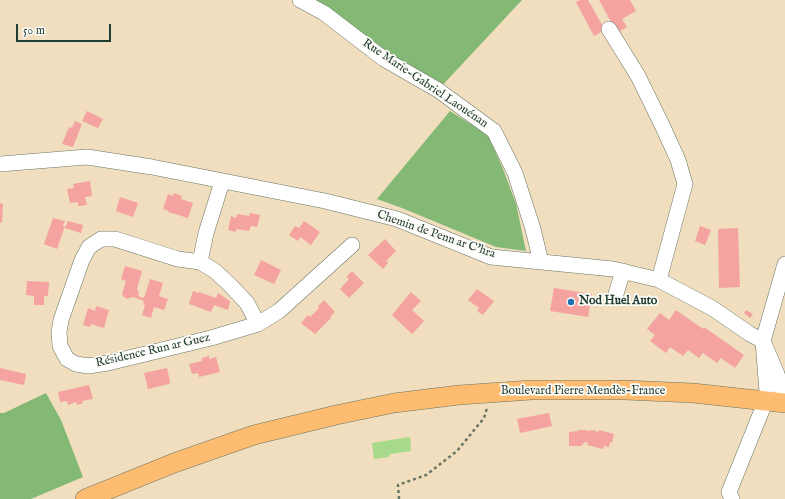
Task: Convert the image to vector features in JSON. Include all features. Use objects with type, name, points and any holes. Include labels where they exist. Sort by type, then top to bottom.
[{"type":"main road","name":"Boulevard Pierre Mendès-France","points":[[84,499],[174,463],[254,435],[336,415],[394,403],[459,395],[531,390],[632,390],[780,398]]},
{"type":"street","name":"Rue Marie-Gabriel Laouénan","points":[[300,0],[324,13],[384,59],[438,90],[494,131],[515,173],[533,229],[541,262]]},
{"type":"street","points":[[609,29],[638,76],[678,160],[685,184],[658,280]]},
{"type":"street","name":"Chemin de Penn ar C'hra","points":[[0,164],[86,157],[152,167],[222,182],[325,201],[397,219],[491,257],[613,269],[658,280],[712,308],[763,341]]},
{"type":"street","points":[[200,262],[206,233],[222,182]]},
{"type":"street","name":"Résidence Run ar Guez","points":[[258,324],[247,303],[215,271],[200,262],[178,259],[115,239],[101,240],[89,247],[82,260],[61,320],[59,332],[60,346],[67,358],[76,364],[88,366],[211,338],[258,324],[279,312],[352,245]]},
{"type":"street","points":[[732,499],[729,492],[780,398],[767,392],[763,341],[785,264]]},
{"type":"street","points":[[615,297],[623,271]]},
{"type":"path","points":[[399,499],[398,485],[426,476],[457,451],[484,418],[488,406]]},
{"type":"green space","points":[[300,0],[522,0],[438,90]]},
{"type":"green space","points":[[450,111],[488,135],[516,204],[526,251],[496,247],[377,199]]},
{"type":"green space","points":[[46,393],[61,420],[83,477],[31,499],[0,499],[0,413],[4,413]]},
{"type":"green space","points":[[410,437],[411,451],[390,454],[389,457],[374,459],[372,443]]},
{"type":"building","points":[[580,0],[588,0],[605,30],[594,36],[576,2]]},
{"type":"building","points":[[599,0],[630,0],[636,11],[622,19],[627,27],[617,33]]},
{"type":"building","points":[[87,111],[103,119],[98,128],[82,121]]},
{"type":"building","points":[[75,121],[82,124],[73,147],[62,144],[69,127],[72,128]]},
{"type":"building","points":[[90,181],[92,196],[85,197],[87,205],[78,206],[78,202],[70,203],[67,189],[74,188],[73,184]]},
{"type":"building","points":[[174,193],[182,196],[181,199],[193,203],[188,218],[163,209],[168,194],[173,196]]},
{"type":"building","points":[[120,197],[138,203],[133,217],[116,211]]},
{"type":"building","points":[[0,203],[3,204],[2,223],[0,222]]},
{"type":"building","points":[[250,213],[260,215],[257,227],[251,226],[249,231],[236,229],[236,232],[228,230],[231,216],[236,218],[237,214],[249,216]]},
{"type":"building","points":[[53,218],[65,221],[63,226],[65,226],[57,249],[44,244]]},
{"type":"building","points":[[68,221],[83,225],[81,233],[65,228]]},
{"type":"building","points":[[304,221],[320,232],[311,245],[300,237],[298,241],[289,235],[295,226],[299,228]]},
{"type":"building","points":[[700,226],[711,230],[705,245],[695,241]]},
{"type":"building","points":[[738,228],[740,287],[719,288],[718,229]]},
{"type":"building","points":[[385,239],[396,251],[386,261],[388,263],[383,269],[368,255]]},
{"type":"building","points":[[261,260],[281,270],[274,284],[254,275]]},
{"type":"building","points":[[125,266],[142,271],[137,289],[139,293],[138,296],[144,298],[150,279],[163,283],[159,296],[168,299],[164,310],[154,307],[151,318],[142,315],[145,305],[143,304],[144,301],[133,297],[127,299],[124,297],[122,294],[126,281],[121,279]]},
{"type":"building","points":[[352,271],[364,283],[349,298],[340,289],[349,279],[346,277]]},
{"type":"building","points":[[27,281],[49,282],[48,296],[44,296],[44,305],[34,305],[34,296],[26,295]]},
{"type":"building","name":"Nod Huel Auto","points":[[554,288],[592,294],[588,317],[550,311]]},
{"type":"building","points":[[477,289],[494,301],[483,315],[477,311],[479,308],[468,300]]},
{"type":"building","points":[[193,291],[216,298],[218,293],[230,301],[228,310],[214,305],[211,312],[189,304]]},
{"type":"building","points":[[411,292],[421,301],[412,310],[424,321],[412,334],[392,315]]},
{"type":"building","points":[[324,300],[335,312],[315,334],[301,323],[308,315],[310,317],[319,308],[318,306]]},
{"type":"building","points":[[96,306],[109,310],[104,328],[91,324],[90,327],[83,325],[88,308],[95,311]]},
{"type":"building","points":[[676,310],[703,329],[704,327],[744,355],[735,368],[721,358],[717,363],[703,353],[699,358],[688,350],[683,356],[670,347],[666,353],[650,341],[655,335],[647,329],[660,313],[669,320]]},
{"type":"building","points":[[746,310],[753,314],[750,318],[744,313]]},
{"type":"building","points":[[209,356],[209,359],[216,357],[220,372],[199,377],[198,373],[192,374],[189,364],[202,361],[202,358]]},
{"type":"building","points":[[0,368],[26,374],[24,385],[0,380]]},
{"type":"building","points":[[167,368],[170,382],[169,384],[148,389],[144,373]]},
{"type":"building","points":[[89,385],[93,399],[82,401],[83,403],[77,405],[76,402],[68,405],[67,401],[60,402],[58,392]]},
{"type":"building","points":[[549,413],[552,426],[520,433],[517,419]]},
{"type":"building","points":[[578,430],[593,430],[598,432],[599,430],[614,434],[612,443],[610,442],[609,447],[604,446],[603,449],[587,445],[588,443],[585,442],[581,446],[569,446],[569,432]]},
{"type":"place","name":"Nod Huel Auto","points":[[571,302]]}]
